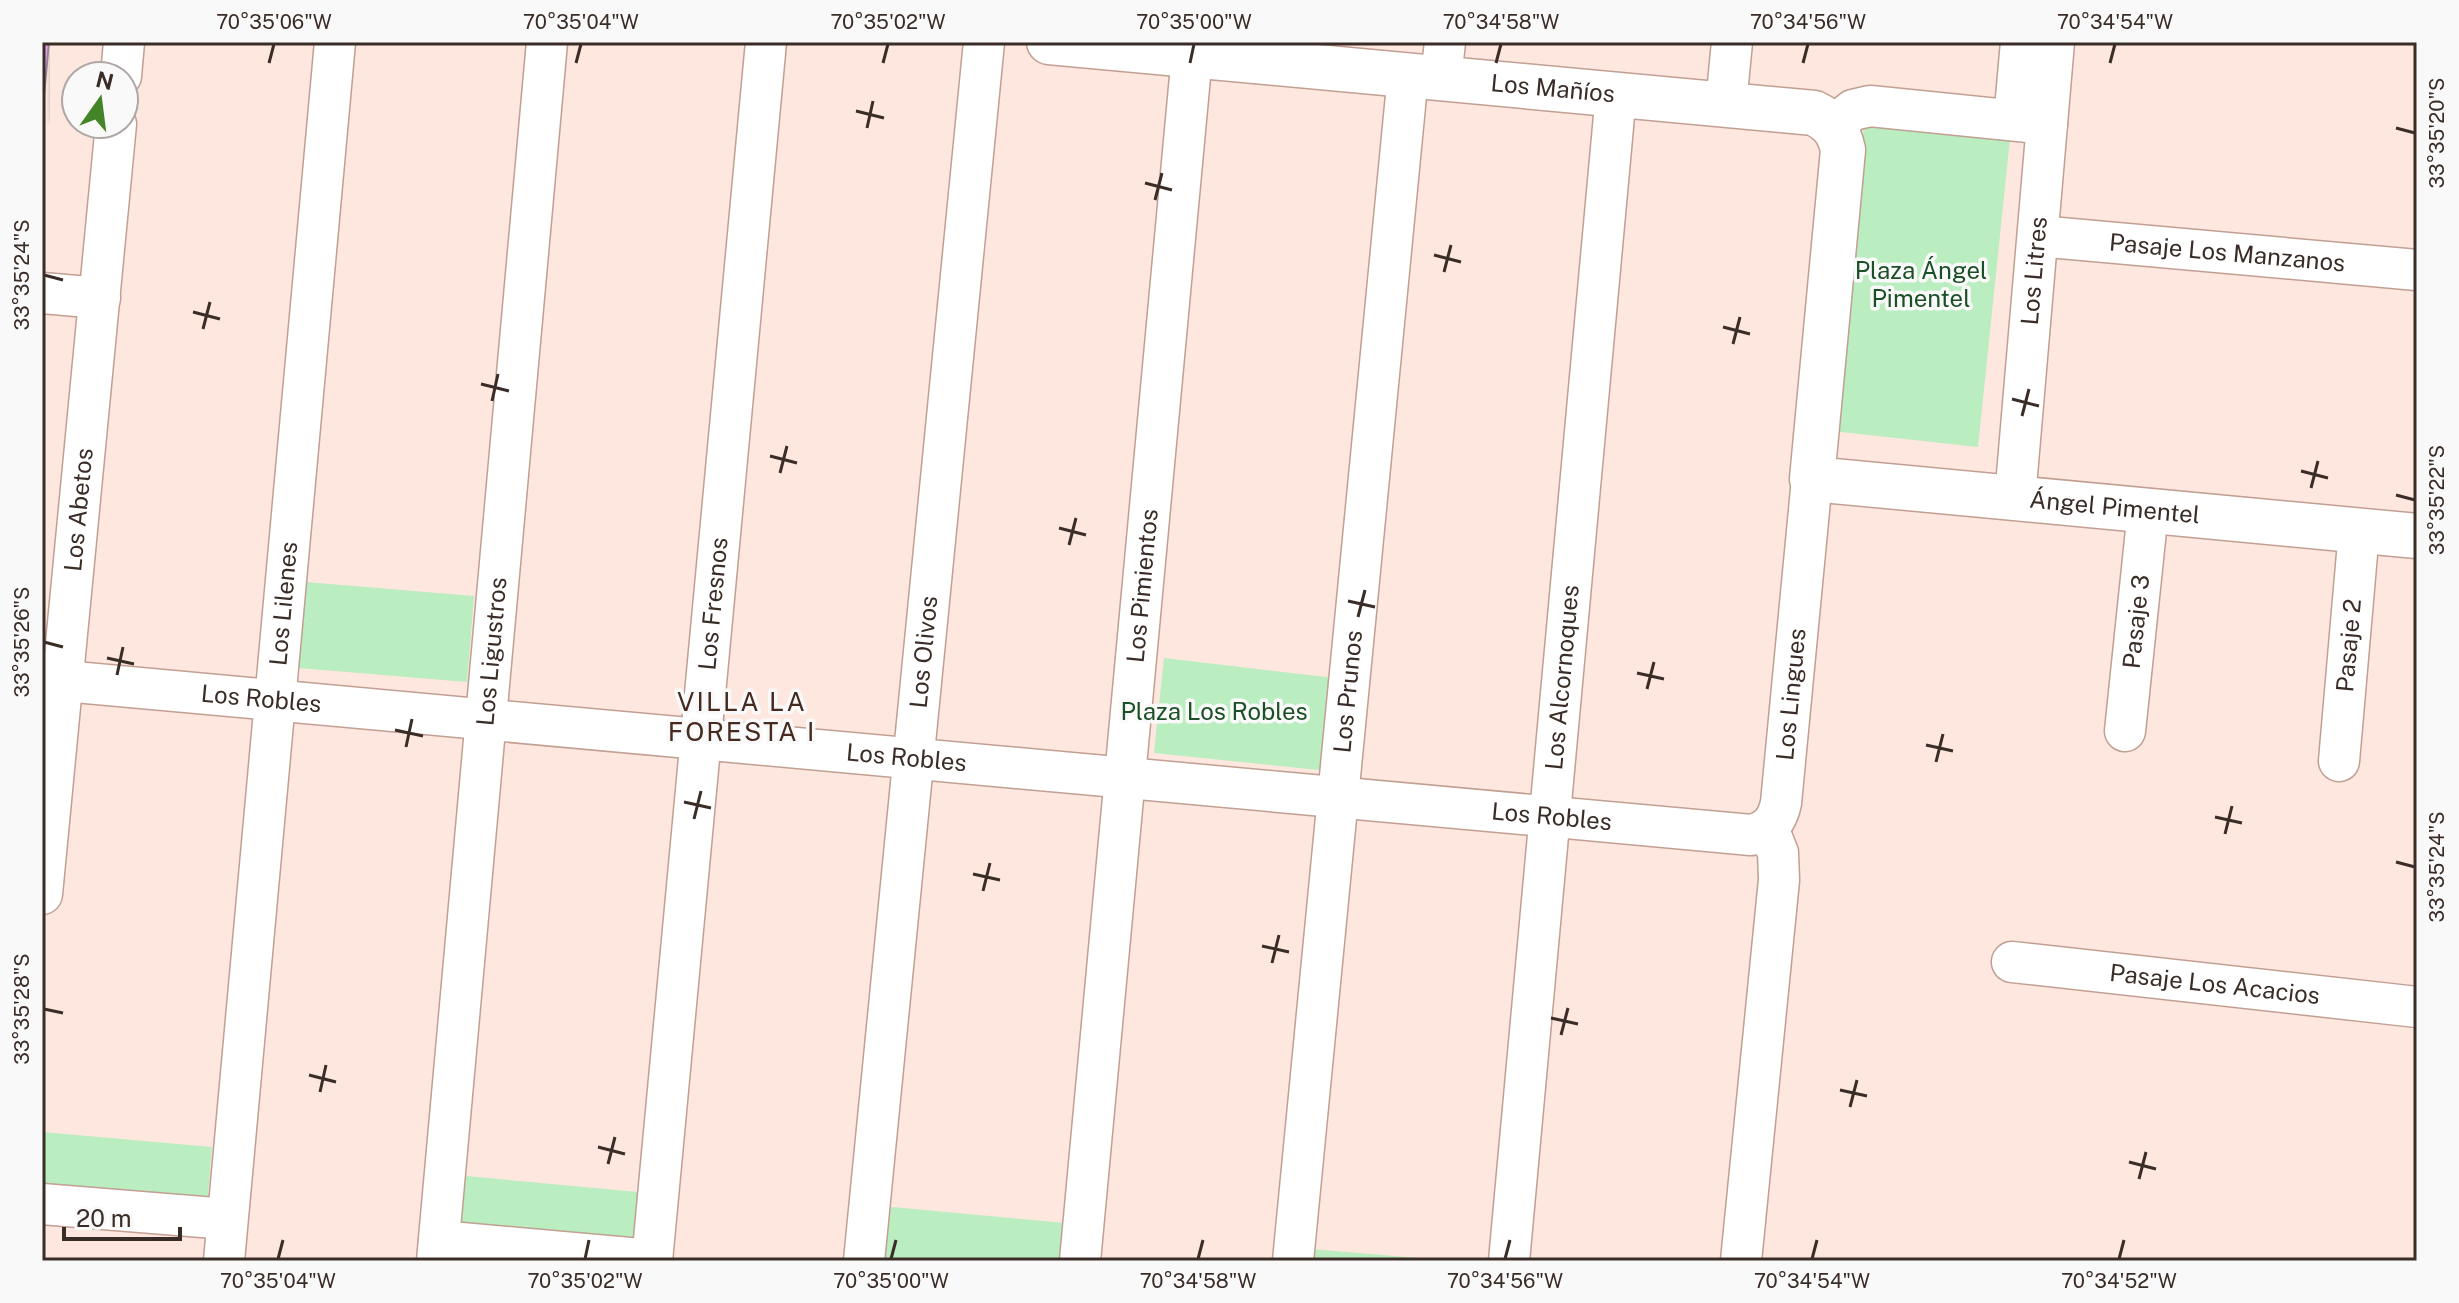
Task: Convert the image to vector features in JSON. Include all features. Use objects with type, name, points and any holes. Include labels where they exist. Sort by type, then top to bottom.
[{"type":"street","name":"Los Lilenes","points":[[224,1261],[335,42]]},
{"type":"street","name":"Los Ligustros","points":[[438,1251],[547,42]]},
{"type":"street","name":"Los Fresnos","points":[[652,1260],[766,42]]},
{"type":"street","name":"Los Olivos","points":[[864,1261],[984,42]]},
{"type":"street","name":"Los Mañíos","points":[[1049,42],[1431,65],[1616,94],[1814,113],[1833,126]]},
{"type":"street","points":[[1726,104],[1732,42]]},
{"type":"street","name":"Los Litres","points":[[2015,498],[2038,236],[2021,42]]},
{"type":"street","name":"Los Litres","points":[[2030,122],[2054,42]]},
{"type":"street","name":"Los Pimientos","points":[[1080,1261],[1125,778],[1177,50]]},
{"type":"street","name":"Los Prunos","points":[[1293,1261],[1338,798],[1431,65]]},
{"type":"street","name":"Los Alcornoques","points":[[1509,1261],[1616,94]]},
{"type":"street","points":[[1833,126],[1853,110],[1870,106],[2030,122]]},
{"type":"street","name":"Los Lingues","points":[[1768,828],[1775,821],[1781,803],[1843,150],[1833,126]]},
{"type":"street","name":"Los Abetos","points":[[42,894],[52,680],[100,298],[115,140]]},
{"type":"street","name":"Pasaje Los Manzanos","points":[[2038,236],[2417,270]]},
{"type":"street","points":[[42,293],[100,298]]},
{"type":"street","name":"Ángel Pimentel","points":[[1812,479],[2417,536]]},
{"type":"street","name":"Pasaje 3","points":[[2125,731],[2148,511]]},
{"type":"street","name":"Pasaje 2","points":[[2339,761],[2359,531]]},
{"type":"street","name":"Los Robles","points":[[52,680],[1549,818],[1751,835],[1768,828]]},
{"type":"street","points":[[1741,1261],[1779,880],[1778,853],[1768,828]]},
{"type":"street","name":"Pasaje Los Acacios","points":[[2012,962],[2417,1007]]},
{"type":"street","points":[[42,1204],[227,1219]]},
{"type":"street","points":[[438,1251],[652,1260]]},
{"type":"green space","name":"Plaza Ángel Pimentel","points":[[1864,123],[2010,139],[1978,447],[1832,431]]},
{"type":"green space","points":[[306,582],[474,596],[467,682],[299,668]]},
{"type":"green space","name":"Plaza Los Robles","points":[[1164,658],[1335,678],[1329,771],[1154,753]]},
{"type":"green space","points":[[42,1132],[212,1147],[207,1206],[42,1191]]},
{"type":"green space","points":[[455,1175],[638,1192],[633,1250],[450,1233]]},
{"type":"green space","points":[[882,1206],[1065,1223],[1062,1261],[877,1261]]},
{"type":"green space","points":[[1311,1249],[1454,1261],[1310,1261]]},
{"type":"building","points":[[42,42],[49,42],[42,117]]},
{"type":"district","name":"VILLA LA FORESTA I","points":[[742,717]]}]
